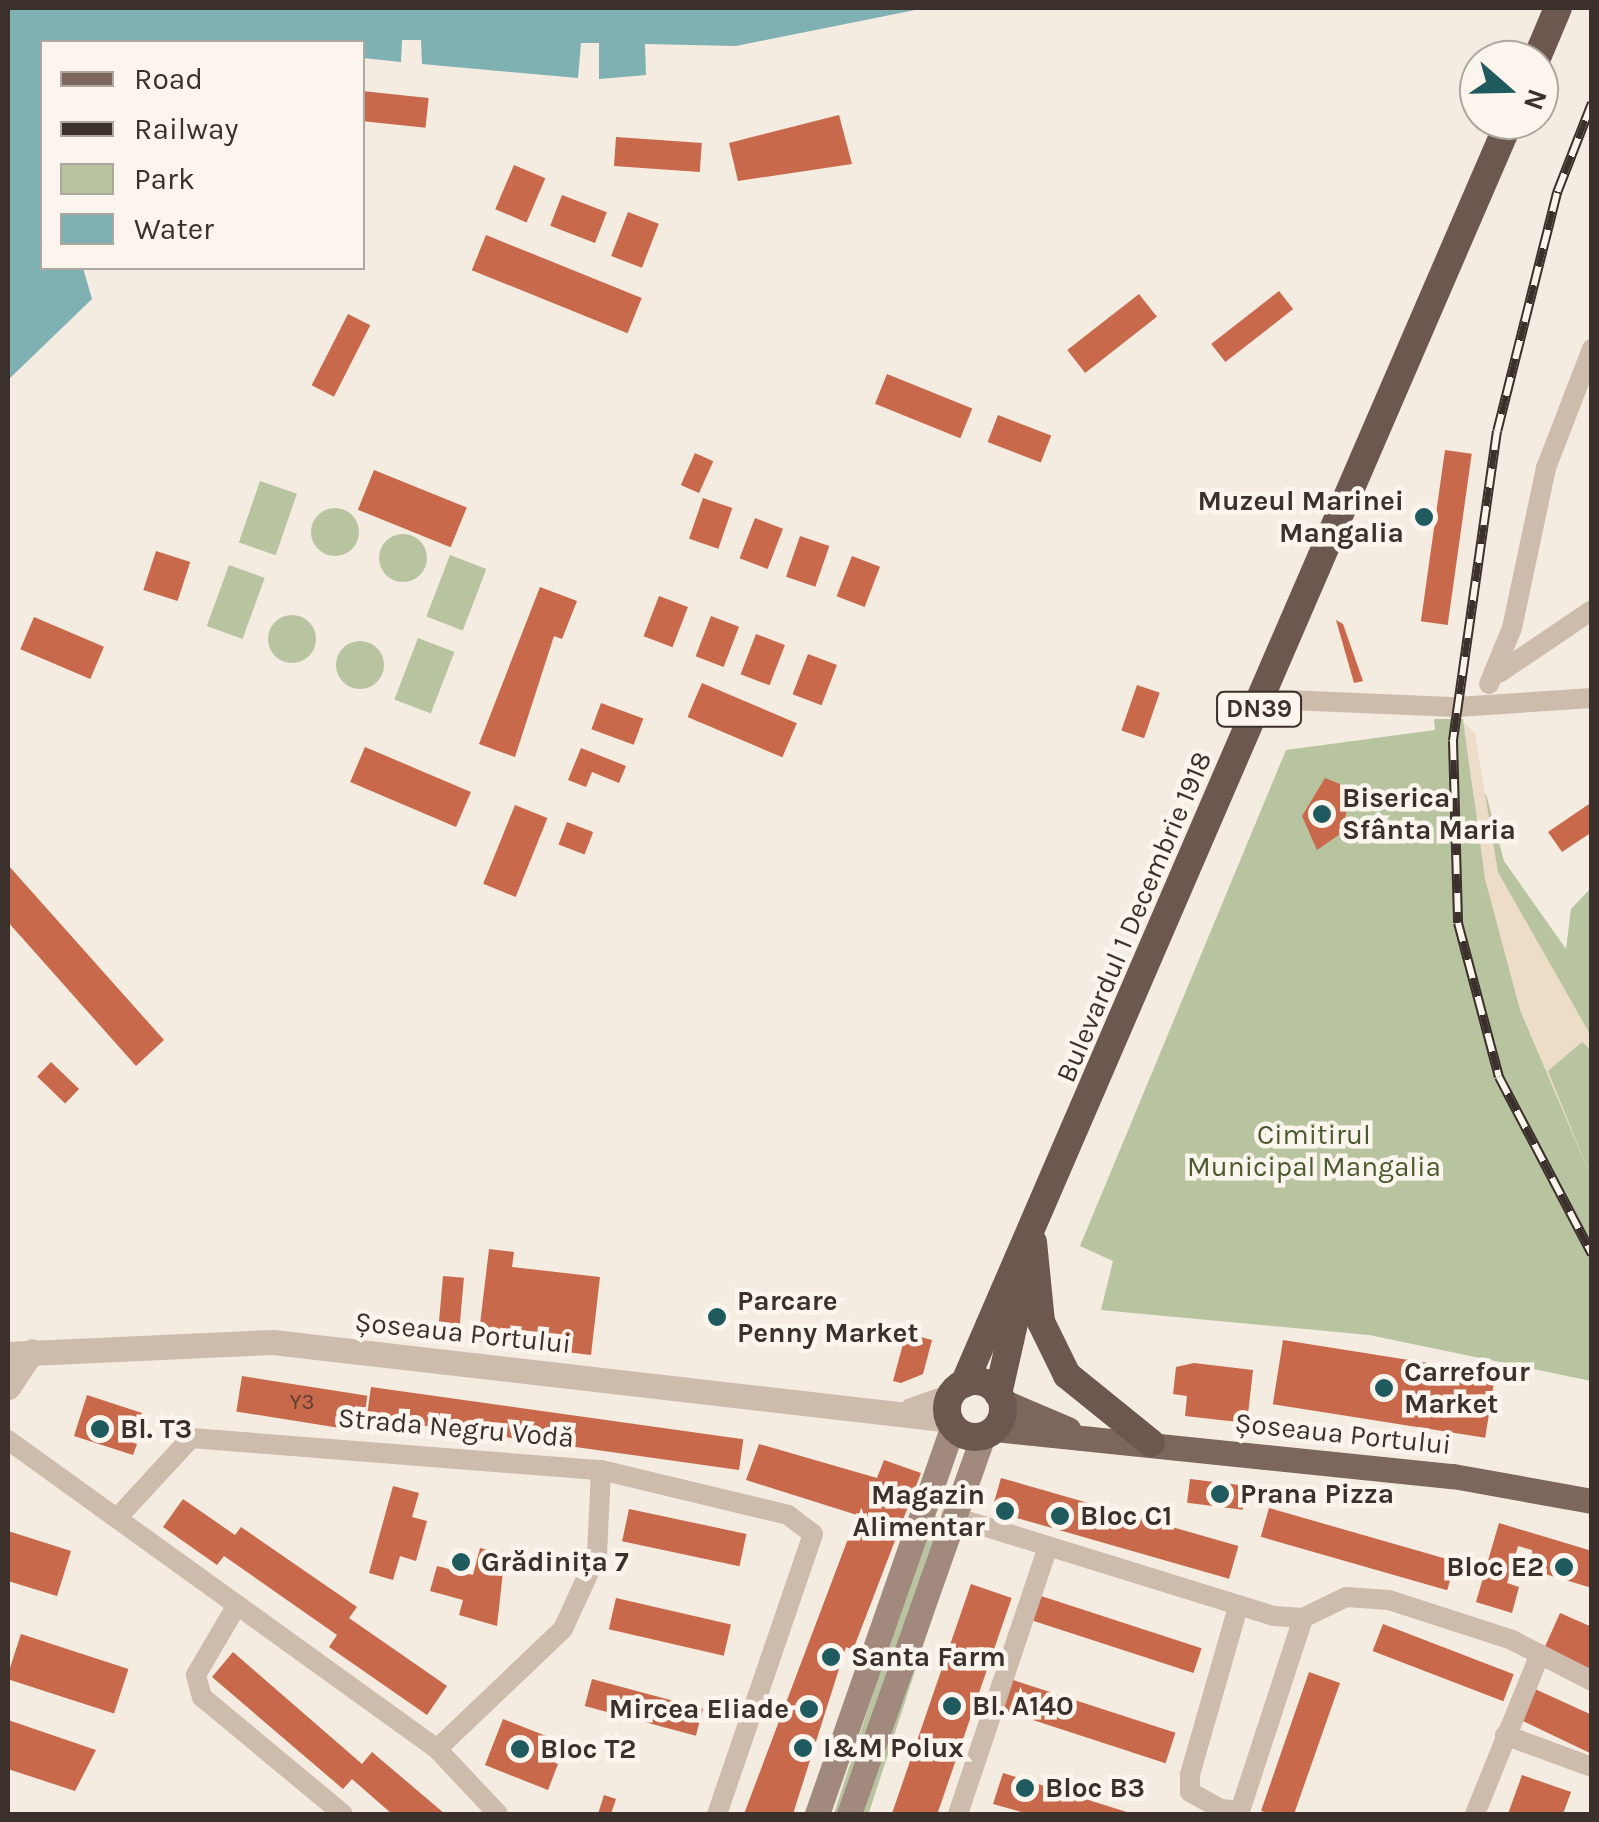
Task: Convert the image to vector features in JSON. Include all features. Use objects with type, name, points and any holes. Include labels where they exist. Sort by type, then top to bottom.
[{"type":"highway","points":[[1544,40],[1558,8]]},
{"type":"highway","name":"Bulevardul 1 Decembrie 1918","points":[[954,1407],[1034,1236],[1502,140]]},
{"type":"highway","points":[[1034,1236],[1042,1322],[1067,1375],[1151,1443]]},
{"type":"highway","name":"Bulevardul 1 Decembrie 1918","points":[[994,1415],[1034,1236]]},
{"type":"highway","points":[[954,1407],[994,1415]]},
{"type":"highway","points":[[954,1407],[994,1415]]},
{"type":"main road","name":"Bulevardul 1 Decembrie 1918","points":[[817,1814],[954,1407]]},
{"type":"main road","name":"Bulevardul 1 Decembrie 1918","points":[[849,1814],[951,1516],[994,1415]]},
{"type":"main road","name":"Șoseaua Portului","points":[[994,1415],[1087,1436],[1592,1502]]},
{"type":"street","points":[[1477,704],[1512,628],[1546,468],[1592,349]]},
{"type":"street","points":[[1489,684],[1520,652],[1592,610]]},
{"type":"street","points":[[1263,699],[1477,704],[1592,698]]},
{"type":"street","name":"Șoseaua Portului","points":[[20,1352],[273,1342],[911,1410],[954,1407]]},
{"type":"street","points":[[8,1387],[20,1352]]},
{"type":"street","name":"Strada Negru Vodă","points":[[119,1516],[190,1438],[601,1470],[597,1555],[571,1615],[437,1750]]},
{"type":"street","points":[[8,1440],[119,1516],[437,1750],[498,1814]]},
{"type":"street","points":[[601,1470],[788,1515],[813,1534],[718,1814]]},
{"type":"street","points":[[951,1516],[1238,1607],[1303,1618]]},
{"type":"street","points":[[966,1812],[1047,1549]]},
{"type":"street","points":[[1238,1607],[1190,1774],[1200,1809],[1240,1811],[1303,1618],[1328,1600],[1389,1600],[1539,1656],[1592,1682]]},
{"type":"street","points":[[237,1605],[196,1675],[202,1698],[343,1814]]},
{"type":"street","points":[[1475,1814],[1539,1656]]},
{"type":"street","points":[[1505,1735],[1592,1767]]},
{"type":"green space","points":[[260,481],[297,494],[276,555],[239,542]]},
{"type":"green space","points":[[335,508],[352,515],[359,532],[352,549],[335,556],[318,549],[311,532],[318,515]]},
{"type":"green space","points":[[403,534],[420,541],[427,558],[420,575],[403,582],[386,575],[379,558],[386,541]]},
{"type":"green space","points":[[450,555],[486,569],[463,631],[426,617]]},
{"type":"green space","points":[[229,565],[265,578],[242,639],[207,626]]},
{"type":"green space","points":[[292,615],[309,622],[316,639],[309,656],[292,663],[275,656],[268,639],[275,622]]},
{"type":"green space","points":[[418,638],[454,652],[431,714],[394,700]]},
{"type":"green space","points":[[360,641],[377,648],[384,665],[377,682],[360,689],[343,682],[336,665],[343,648]]},
{"type":"green space","name":"Cimitirul Municipal Mangalia","points":[[1434,719],[1463,719],[1474,798],[1486,794],[1504,861],[1566,949],[1571,909],[1591,888],[1591,1381],[1369,1335],[1101,1310],[1113,1261],[1080,1246],[1286,750],[1435,730]]},
{"type":"green space","points":[[931,1515],[962,1525],[869,1814],[834,1814]]},
{"type":"shaded area","points":[[1464,723],[1475,733],[1498,872],[1591,1036],[1591,1050],[1582,1042],[1548,1071],[1591,1177],[1520,1010],[1485,879]]},
{"type":"water","points":[[8,8],[925,8],[736,46],[645,44],[646,75],[599,79],[599,43],[581,43],[578,78],[422,64],[421,40],[402,40],[401,62],[365,58],[365,40],[40,40],[40,270],[84,270],[92,299],[8,380]]},
{"type":"building","points":[[365,91],[429,98],[425,128],[365,121]]},
{"type":"building","points":[[839,115],[852,164],[738,181],[729,143]]},
{"type":"building","points":[[616,137],[702,143],[700,172],[614,166]]},
{"type":"building","points":[[514,165],[545,178],[527,222],[495,209]]},
{"type":"building","points":[[562,195],[607,212],[595,243],[550,226]]},
{"type":"building","points":[[628,212],[659,224],[642,268],[611,256]]},
{"type":"building","points":[[486,235],[642,298],[628,333],[472,270]]},
{"type":"building","points":[[1279,291],[1293,309],[1225,362],[1211,344]]},
{"type":"building","points":[[1139,294],[1157,317],[1085,373],[1067,350]]},
{"type":"building","points":[[348,314],[370,325],[334,397],[312,385]]},
{"type":"building","points":[[887,374],[972,408],[960,438],[875,404]]},
{"type":"building","points":[[998,415],[1051,435],[1041,463],[988,442]]},
{"type":"building","points":[[1445,450],[1472,454],[1448,625],[1421,621]]},
{"type":"building","points":[[695,453],[713,461],[699,493],[681,485]]},
{"type":"building","points":[[374,470],[467,507],[451,547],[358,510]]},
{"type":"building","points":[[703,498],[732,508],[718,549],[689,539]]},
{"type":"building","points":[[755,518],[783,529],[768,569],[740,558]]},
{"type":"building","points":[[800,536],[829,546],[815,587],[786,577]]},
{"type":"building","points":[[156,551],[190,562],[178,601],[143,590]]},
{"type":"building","points":[[852,556],[880,567],[865,607],[837,596]]},
{"type":"building","points":[[540,587],[577,601],[562,639],[554,636],[515,757],[479,744]]},
{"type":"building","points":[[659,596],[688,607],[673,647],[644,636]]},
{"type":"building","points":[[711,616],[739,627],[724,667],[696,656]]},
{"type":"building","points":[[34,617],[104,647],[90,679],[20,649]]},
{"type":"building","points":[[1336,620],[1343,624],[1363,681],[1354,683]]},
{"type":"building","points":[[756,634],[785,645],[770,685],[741,674]]},
{"type":"building","points":[[808,654],[837,665],[822,705],[793,694]]},
{"type":"building","points":[[702,683],[797,723],[782,757],[688,717]]},
{"type":"building","points":[[1137,685],[1160,693],[1144,738],[1121,730]]},
{"type":"building","points":[[601,703],[643,718],[634,745],[591,729]]},
{"type":"building","points":[[365,747],[471,792],[456,827],[350,782]]},
{"type":"building","points":[[581,748],[626,766],[619,783],[592,772],[586,787],[568,780]]},
{"type":"building","name":"Biserica Sfânta Maria","points":[[1325,778],[1350,788],[1343,832],[1317,850],[1302,816]]},
{"type":"building","points":[[1592,802],[1592,832],[1562,852],[1548,832]]},
{"type":"building","points":[[515,805],[547,818],[516,897],[483,884]]},
{"type":"building","points":[[567,822],[593,832],[585,854],[558,844]]},
{"type":"building","points":[[8,865],[164,1040],[136,1066],[8,922]]},
{"type":"building","points":[[51,1062],[79,1089],[65,1103],[37,1076]]},
{"type":"building","points":[[489,1249],[514,1252],[512,1267],[600,1277],[591,1355],[478,1341]]},
{"type":"building","points":[[443,1276],[464,1278],[459,1336],[438,1334]]},
{"type":"building","points":[[906,1333],[932,1340],[923,1374],[901,1383],[893,1381]]},
{"type":"building","name":"Carrefour Market","points":[[1283,1340],[1495,1374],[1485,1438],[1273,1404]]},
{"type":"building","points":[[1194,1363],[1253,1370],[1247,1423],[1185,1416],[1187,1396],[1173,1394],[1176,1367]]},
{"type":"building","points":[[242,1376],[367,1396],[362,1431],[236,1412]]},
{"type":"building","points":[[371,1387],[743,1439],[739,1470],[367,1418]]},
{"type":"building","name":"Bl. T3","points":[[87,1395],[142,1413],[138,1423],[128,1419],[121,1439],[137,1444],[133,1455],[74,1436]]},
{"type":"building","points":[[759,1444],[877,1478],[884,1460],[921,1473],[853,1650],[846,1647],[793,1814],[744,1814],[857,1515],[746,1480]]},
{"type":"building","points":[[1001,1478],[1238,1546],[1229,1579],[992,1511]]},
{"type":"building","points":[[1190,1479],[1246,1486],[1243,1510],[1187,1503]]},
{"type":"building","points":[[393,1486],[419,1493],[412,1517],[427,1521],[416,1561],[400,1556],[393,1580],[369,1573]]},
{"type":"building","points":[[183,1499],[235,1535],[241,1527],[357,1607],[349,1618],[447,1686],[427,1715],[329,1647],[337,1635],[224,1556],[217,1565],[163,1527]]},
{"type":"building","points":[[1269,1508],[1455,1561],[1447,1590],[1261,1537]]},
{"type":"building","points":[[629,1509],[746,1534],[740,1566],[622,1541]]},
{"type":"building","name":"Bloc E2","points":[[1499,1523],[1592,1551],[1592,1588],[1535,1571],[1532,1550],[1518,1546],[1507,1583],[1519,1587],[1512,1613],[1476,1602]]},
{"type":"building","points":[[8,1531],[71,1551],[57,1596],[8,1581]]},
{"type":"building","points":[[480,1548],[505,1554],[497,1626],[459,1615],[463,1600],[430,1591],[437,1566],[473,1575]]},
{"type":"building","name":"Bl. A140","points":[[971,1584],[1012,1598],[937,1814],[892,1814]]},
{"type":"building","points":[[1038,1595],[1202,1648],[1194,1673],[1030,1620]]},
{"type":"building","points":[[616,1598],[731,1625],[724,1656],[609,1629]]},
{"type":"building","points":[[1560,1613],[1592,1627],[1592,1673],[1543,1651]]},
{"type":"building","points":[[1383,1624],[1514,1674],[1503,1701],[1373,1651]]},
{"type":"building","points":[[21,1634],[128,1669],[114,1714],[8,1679]]},
{"type":"building","points":[[233,1652],[362,1764],[372,1752],[445,1814],[392,1814],[352,1779],[343,1789],[212,1677]]},
{"type":"building","points":[[1309,1672],[1340,1683],[1294,1814],[1261,1811]]},
{"type":"building","points":[[592,1679],[703,1709],[696,1736],[585,1706]]},
{"type":"building","points":[[1010,1679],[1175,1733],[1166,1763],[1000,1709]]},
{"type":"building","points":[[1535,1689],[1592,1715],[1592,1754],[1521,1720]]},
{"type":"building","name":"Bloc T2","points":[[503,1719],[554,1739],[546,1759],[558,1764],[548,1790],[485,1765]]},
{"type":"building","points":[[8,1720],[96,1750],[75,1791],[8,1769]]},
{"type":"building","name":"Bloc B3","points":[[1003,1773],[1133,1814],[1029,1814],[993,1804]]},
{"type":"building","points":[[1522,1775],[1571,1792],[1563,1814],[1508,1814]]},
{"type":"building","points":[[604,1795],[616,1799],[611,1814],[598,1814]]},
{"type":"railway","points":[[1592,103],[1557,193],[1497,431],[1453,741],[1458,923],[1499,1077],[1592,1254]]},
{"type":"place","name":"Muzeul Marinei Mangalia","points":[[1424,517]]},
{"type":"place","name":"Biserica Sfânta Maria","points":[[1322,814]]},
{"type":"place","name":"Parcare Penny Market","points":[[717,1317]]},
{"type":"place","name":"Carrefour Market","points":[[1384,1388]]},
{"type":"place","name":"Bl. T3","points":[[100,1429]]},
{"type":"place","name":"Prana Pizza","points":[[1220,1494]]},
{"type":"place","name":"Magazin Alimentar","points":[[1005,1511]]},
{"type":"place","name":"Bloc C1","points":[[1060,1516]]},
{"type":"place","name":"Grădinița 7","points":[[461,1562]]},
{"type":"place","name":"Bloc E2","points":[[1564,1567]]},
{"type":"place","name":"Santa Farm","points":[[831,1657]]},
{"type":"place","name":"Bl. A140","points":[[952,1706]]},
{"type":"place","name":"Mircea Eliade","points":[[809,1709]]},
{"type":"place","name":"I&M Polux","points":[[803,1748]]},
{"type":"place","name":"Bloc T2","points":[[520,1749]]},
{"type":"place","name":"Bloc B3","points":[[1025,1788]]}]
